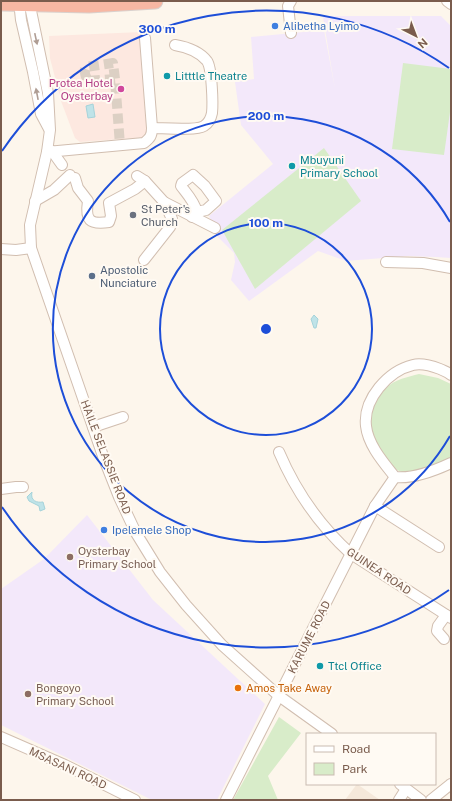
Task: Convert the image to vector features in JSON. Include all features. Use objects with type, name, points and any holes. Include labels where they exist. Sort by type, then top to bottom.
[{"type":"highway","points":[[1,3],[24,2],[89,5],[155,1]]},
{"type":"street","points":[[291,1],[288,6],[291,33]]},
{"type":"street","points":[[447,1],[451,4]]},
{"type":"street","name":"HAILE SELASSIE ROAD","points":[[24,2],[48,93],[50,114],[50,151],[30,225],[32,248],[93,427],[119,497],[136,533],[160,572],[186,605],[222,645],[279,696],[331,733]]},
{"type":"street","points":[[50,151],[144,143],[152,136],[145,38]]},
{"type":"street","points":[[152,128],[198,128],[206,125],[210,120],[212,113],[211,70],[208,62],[202,56],[189,48],[175,45]]},
{"type":"street","points":[[50,151],[62,165]]},
{"type":"street","points":[[36,201],[73,177],[78,188],[88,201],[86,212],[91,221],[96,223],[109,222],[111,216],[109,203],[135,189],[141,178],[164,202],[172,218],[170,226],[144,260]]},
{"type":"street","points":[[164,202],[194,214],[215,228]]},
{"type":"street","points":[[1,249],[16,250],[32,248]]},
{"type":"street","points":[[386,262],[423,263],[451,268]]},
{"type":"street","points":[[450,372],[432,366],[414,364],[398,371],[383,382],[374,395],[368,410],[366,426],[371,442],[395,477],[427,473],[451,463]]},
{"type":"street","points":[[93,427],[123,417]]},
{"type":"street","name":"GUINEA ROAD","points":[[279,452],[290,477],[308,507],[325,528],[351,554],[448,616]]},
{"type":"street","name":"KARUME ROAD","points":[[226,800],[375,506],[395,477]]},
{"type":"street","points":[[1,489],[16,486],[23,487]]},
{"type":"street","points":[[375,506],[439,547]]},
{"type":"street","points":[[444,639],[437,631],[438,626],[448,616]]},
{"type":"street","name":"MSASANI ROAD","points":[[1,738],[66,766],[135,800]]},
{"type":"street","points":[[431,800],[451,784]]},
{"type":"street","points":[[399,800],[403,787],[421,800]]},
{"type":"shaded area","points":[[324,16],[441,16],[451,26],[451,258],[408,256],[346,261],[318,251],[249,301],[231,280],[235,262],[234,253],[215,234],[215,228],[209,216],[273,164],[241,125],[235,82],[254,79],[251,37],[324,30],[335,89]]},
{"type":"shaded area","name":"Protea Hotel Oysterbay","points":[[141,32],[148,137],[80,142],[75,138],[61,101],[50,58],[49,36]]},
{"type":"shaded area","points":[[87,515],[153,600],[265,704],[217,800],[152,800],[1,725],[1,589],[44,559]]},
{"type":"shaded area","points":[[356,785],[358,785],[380,800],[345,800]]},
{"type":"green space","points":[[403,63],[451,69],[451,105],[444,155],[392,149]]},
{"type":"green space","points":[[324,148],[361,201],[255,289],[222,230]]},
{"type":"green space","points":[[419,374],[438,378],[451,384],[451,458],[429,468],[405,473],[391,465],[380,451],[373,433],[371,417],[376,401],[386,388],[397,380]]},
{"type":"green space","points":[[279,717],[301,733],[268,776],[278,800],[233,800]]},
{"type":"water","points":[[93,104],[95,117],[88,118],[86,106]]},
{"type":"water","points":[[314,315],[318,319],[316,328],[314,328],[311,319]]},
{"type":"water","points":[[32,492],[32,498],[36,502],[43,502],[45,509],[40,511],[39,506],[29,501],[27,497]]},
{"type":"tunnel","points":[[115,79],[88,81],[85,74],[85,69],[86,67],[113,63],[115,79],[120,145]]},
{"type":"place","name":"Alibetha Lyimo","points":[[275,26]]},
{"type":"place","name":"Litttle Theatre","points":[[167,76]]},
{"type":"place","name":"Protea Hotel Oysterbay","points":[[121,89]]},
{"type":"place","name":"Mbuyuni Primary School","points":[[292,166]]},
{"type":"place","name":"St Peter's Church","points":[[133,215]]},
{"type":"place","name":"Apostolic Nunciature","points":[[92,276]]},
{"type":"place","name":"Ipelemele Shop","points":[[104,530]]},
{"type":"place","name":"Oysterbay Primary School","points":[[70,557]]},
{"type":"place","name":"Ttcl Office","points":[[320,666]]},
{"type":"place","name":"Amos Take Away","points":[[238,688]]},
{"type":"place","name":"Bongoyo Primary School","points":[[28,694]]}]
